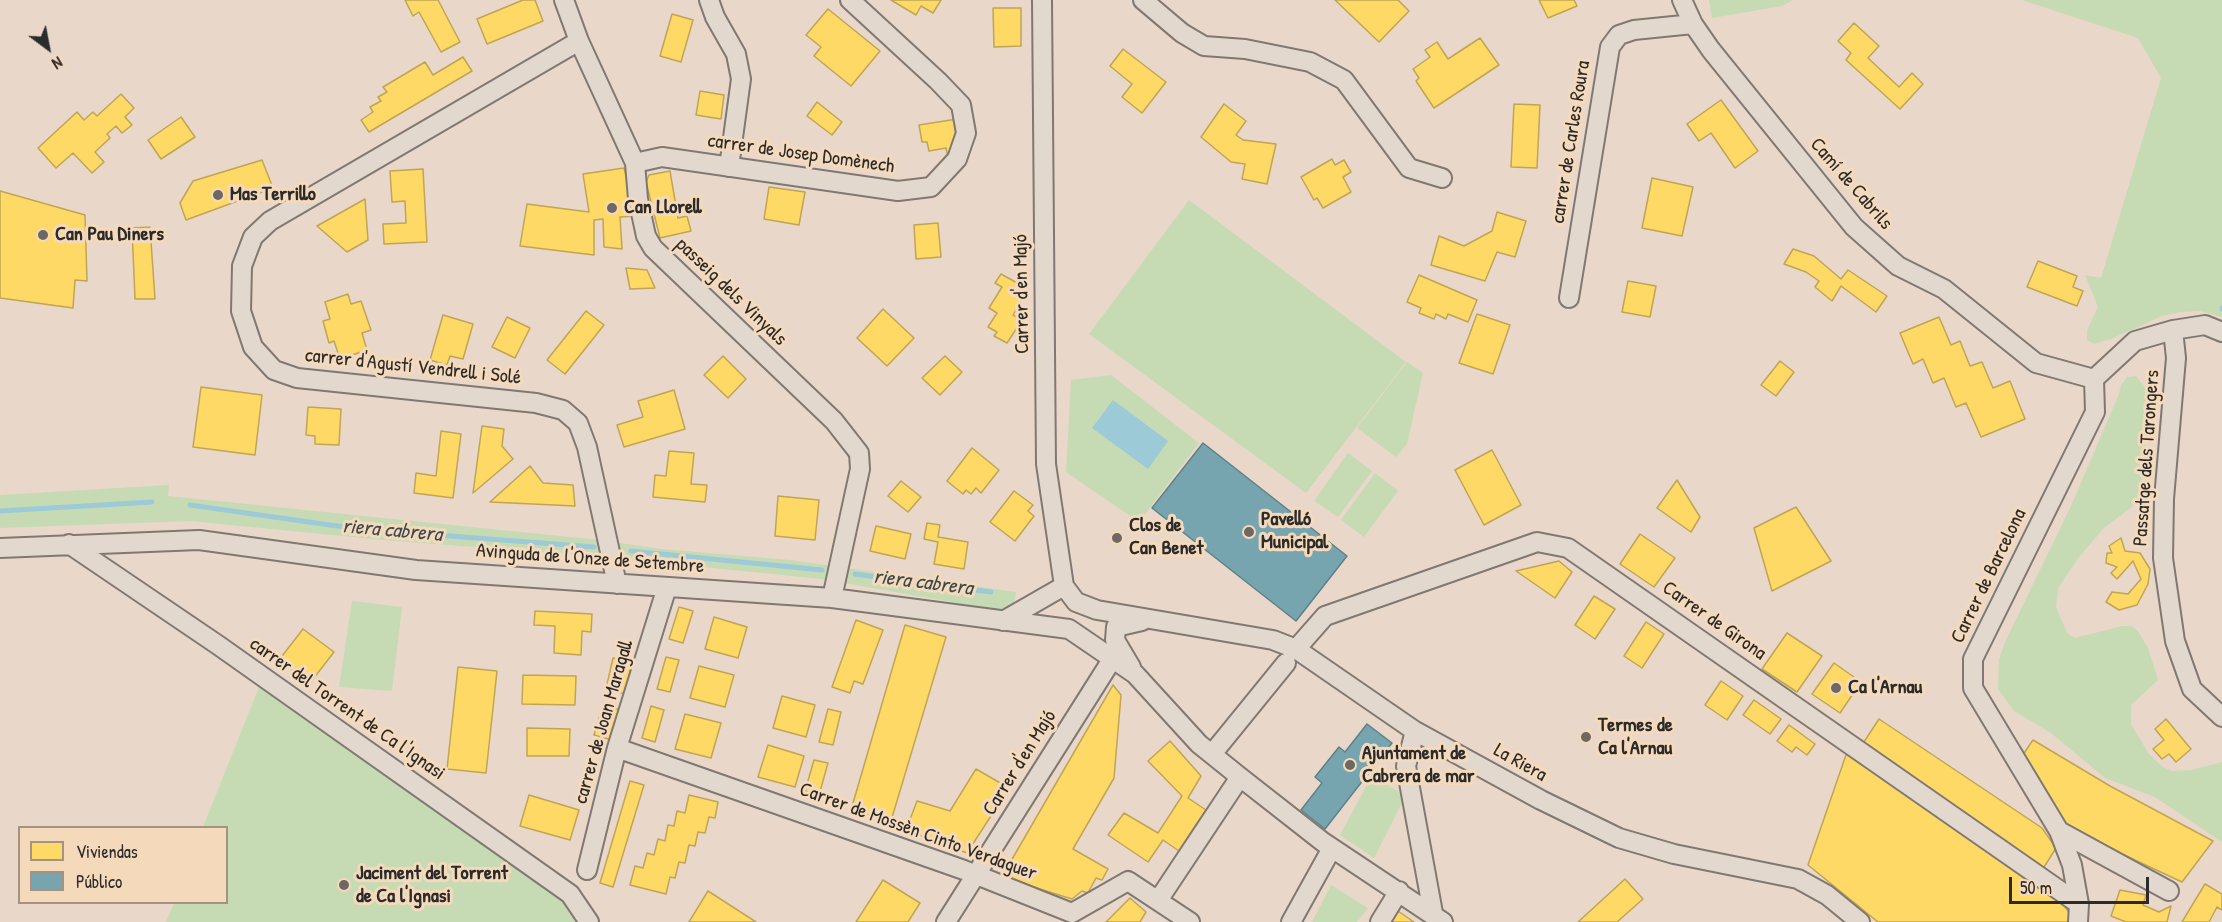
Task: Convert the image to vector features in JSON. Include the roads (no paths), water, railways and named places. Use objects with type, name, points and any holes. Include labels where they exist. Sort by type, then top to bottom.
[{"type":"street","name":"passeig dels Vinyals","points":[[564,0],[579,41],[635,163],[644,227],[653,248],[834,421],[859,453],[860,469],[833,591]]},
{"type":"street","points":[[709,0],[715,17],[736,54],[741,79],[729,167]]},
{"type":"street","name":"carrer de Josep Domènech","points":[[635,163],[662,158],[898,191],[931,187],[957,159],[966,133],[961,105],[850,0]]},
{"type":"street","name":"Carrer d'en Majó","points":[[1042,0],[1046,464],[1064,586]]},
{"type":"street","points":[[1143,0],[1182,33],[1204,46],[1245,50],[1310,62],[1344,80],[1395,153],[1409,168],[1442,178]]},
{"type":"street","name":"Camí de Cabrils","points":[[1682,0],[1693,24],[1847,219],[1898,266],[1944,289],[2036,363],[2094,379]]},
{"type":"street","name":"carrer de Carles Roura","points":[[1569,298],[1610,47],[1619,36],[1634,30],[1693,24]]},
{"type":"street","name":"carrer d'Agustí Vendrell i Solé","points":[[579,41],[270,221],[253,237],[242,266],[241,311],[253,347],[274,370],[297,378],[536,404],[563,410],[578,423],[587,447],[617,584]]},
{"type":"street","name":"Passatge dels Tarongers","points":[[2094,379],[2135,341],[2173,330],[2205,326],[2222,332]]},
{"type":"street","name":"Passatge dels Tarongers","points":[[2173,330],[2176,358],[2164,499],[2163,558],[2175,641],[2192,689],[2222,717]]},
{"type":"street","name":"Carrer de Barcelona","points":[[2078,922],[2079,904],[2072,865],[2059,831],[1973,688],[1973,659],[2095,412],[2094,379]]},
{"type":"street","name":"Avinguda de l'Onze de Setembre","points":[[0,548],[199,540],[416,570],[667,587],[833,591],[1002,621],[1069,629]]},
{"type":"street","name":"Carrer de Girona","points":[[1212,754],[1325,616],[1537,542],[1568,548],[2079,904]]},
{"type":"street","name":"carrer del Torrent de Ca l'Ignasi","points":[[69,544],[218,645],[570,894],[589,922]]},
{"type":"street","points":[[1002,621],[1064,586]]},
{"type":"street","name":"La Riera","points":[[1064,586],[1076,602],[1097,610],[1273,640],[1291,656],[1414,731],[1541,800],[1619,838],[1674,854],[1798,879],[1827,896],[1860,922]]},
{"type":"street","name":"carrer de Joan Maragall","points":[[587,870],[617,748],[667,587]]},
{"type":"street","points":[[1040,625],[1043,596]]},
{"type":"street","points":[[1097,610],[1069,629],[1135,674],[1212,754],[1240,777],[1332,848],[1438,917]]},
{"type":"street","points":[[1135,674],[1116,640],[1116,627],[1131,622],[1160,620]]},
{"type":"street","name":"Carrer d'en Majó","points":[[946,922],[1113,658]]},
{"type":"street","points":[[1414,731],[1407,766],[1438,917]]},
{"type":"street","name":"Carrer de Mossèn Cinto Verdaguer","points":[[617,748],[976,874],[1072,914],[1128,881],[1159,899],[1190,922]]},
{"type":"street","points":[[1159,899],[1240,777]]},
{"type":"street","points":[[2059,831],[2169,891]]},
{"type":"street","points":[[1291,922],[1332,848]]},
{"type":"street","points":[[1380,922],[1399,891]]},
{"type":"water","points":[[1113,400],[1168,441],[1148,469],[1092,428]]},
{"type":"waterway","name":"riera cabrera","points":[[0,511],[152,502]]},
{"type":"waterway","name":"riera cabrera","points":[[190,505],[358,529],[594,547]]},
{"type":"waterway","name":"riera cabrera","points":[[631,551],[822,570]]},
{"type":"waterway","name":"riera cabrera","points":[[855,574],[991,592]]},
{"type":"place","name":"Mas Terrillo","points":[[218,195]]},
{"type":"place","name":"Can Llorell","points":[[612,208]]},
{"type":"place","name":"Can Pau Diners","points":[[43,235]]},
{"type":"place","name":"Pavelló Municipal","points":[[1249,532]]},
{"type":"place","name":"Clos de Can Benet","points":[[1117,538]]},
{"type":"place","name":"Ca l'Arnau","points":[[1836,688]]},
{"type":"place","name":"Termes de Ca l'Arnau","points":[[1586,737]]},
{"type":"place","name":"Ajuntament de Cabrera de mar","points":[[1350,765]]},
{"type":"place","name":"Jaciment del Torrent de Ca l'Ignasi","points":[[344,885]]}]
